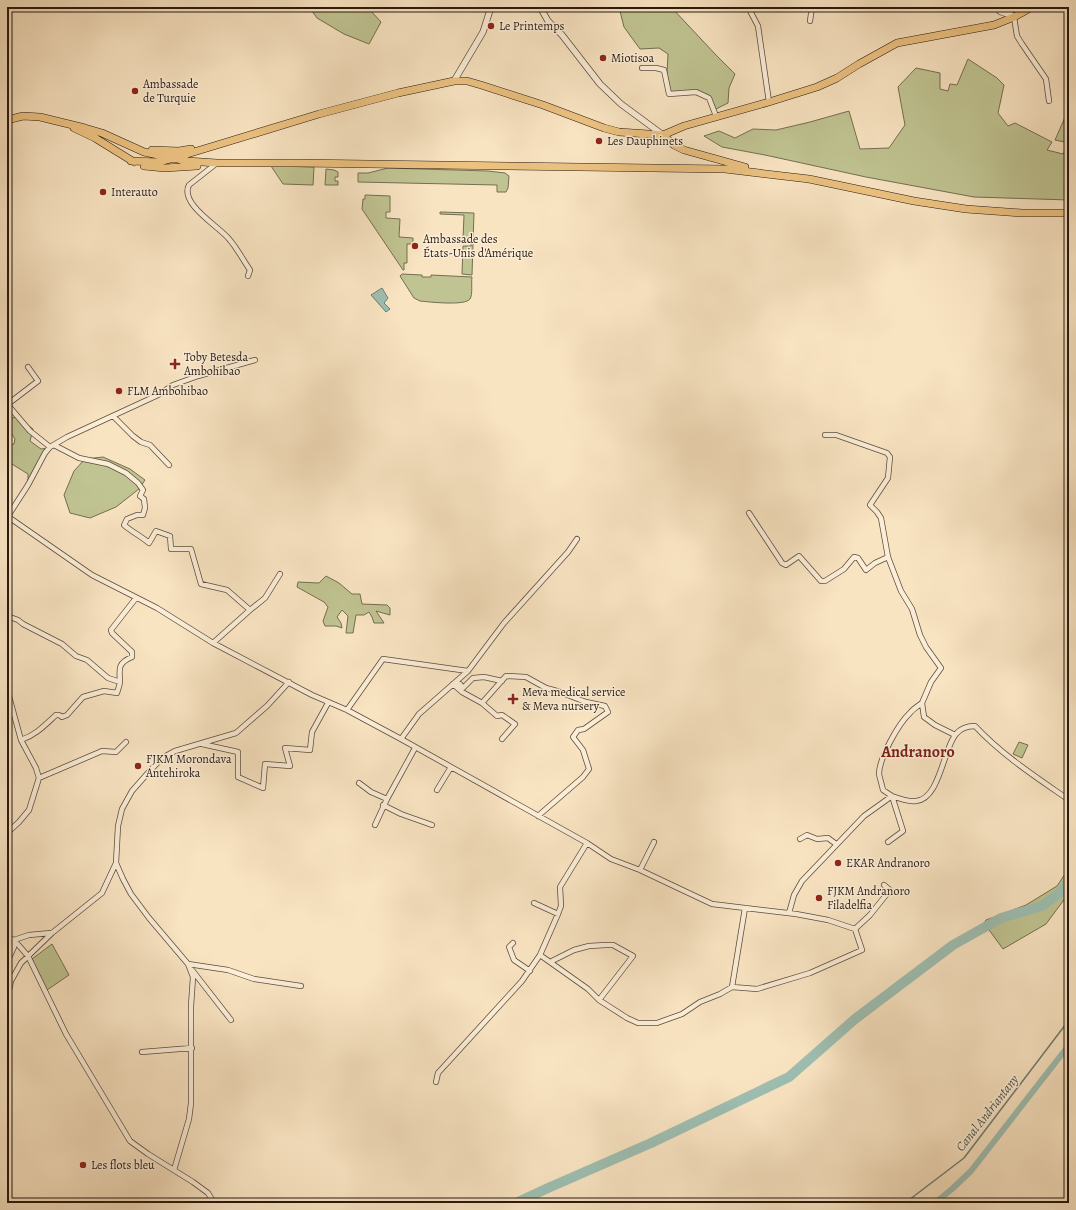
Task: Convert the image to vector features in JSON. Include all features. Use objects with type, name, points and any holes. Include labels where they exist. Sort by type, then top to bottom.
[{"type":"main road","points":[[131,161],[158,162],[174,158],[319,114],[454,80],[467,81],[481,85],[619,132],[663,135],[684,126],[716,116],[817,87],[837,78],[859,64],[897,44],[994,25],[1014,17],[1032,7]]},
{"type":"main road","points":[[7,120],[23,116],[55,120],[102,133],[144,152],[187,161],[217,163],[725,169],[763,172],[809,179],[966,209],[1022,213],[1069,213]]},
{"type":"main road","points":[[55,120],[94,138],[131,161],[148,167],[165,168],[217,163]]},
{"type":"main road","points":[[663,135],[674,145],[684,150],[763,172]]},
{"type":"main road","points":[[132,147],[179,151],[227,142]]},
{"type":"street","points":[[454,80],[483,32],[491,7]]},
{"type":"street","points":[[540,7],[548,21],[562,35],[600,84],[621,104],[663,135]]},
{"type":"street","points":[[748,7],[758,26],[769,102]]},
{"type":"street","points":[[810,20],[812,7]]},
{"type":"street","points":[[995,7],[1000,12],[1014,17]]},
{"type":"street","points":[[1004,7],[1014,17],[1017,36],[1046,79],[1049,101]]},
{"type":"street","points":[[1064,7],[1069,10]]},
{"type":"street","points":[[642,68],[656,68],[664,70],[669,94],[696,92],[709,98],[716,116]]},
{"type":"street","points":[[217,163],[189,185],[187,194],[197,209],[213,226],[222,230],[230,240],[250,270],[248,276]]},
{"type":"street","points":[[255,360],[198,376],[173,385],[158,394],[52,446],[45,453],[28,485],[8,516],[92,575],[136,598],[213,643],[328,703],[348,710],[401,739],[587,843],[611,859],[640,870],[712,904],[828,920],[855,929]]},
{"type":"street","points":[[28,367],[38,382],[8,404],[30,431],[52,446],[79,458],[108,464],[126,473],[143,490],[140,496],[144,499],[145,508],[143,515],[137,514],[127,519],[124,525],[149,543],[156,531],[170,536],[172,549],[191,549],[201,584],[226,590],[250,610]]},
{"type":"street","points":[[113,416],[133,436],[141,442],[150,445],[169,465]]},
{"type":"street","points":[[825,435],[836,435],[887,453],[890,457],[888,478],[870,505],[881,518],[888,557],[901,591],[910,605],[920,635],[941,668],[931,682],[922,703],[909,713],[891,741],[881,761],[879,775],[883,790],[892,796],[904,800],[917,801],[928,796],[936,781],[955,735],[967,726],[975,726],[988,740],[1069,800]]},
{"type":"street","points":[[748,513],[782,563],[786,565],[799,556],[821,581],[826,581],[844,569],[854,557],[858,558],[866,570],[888,557]]},
{"type":"street","points":[[401,739],[419,714],[468,672],[504,623],[568,552],[577,539]]},
{"type":"street","points":[[213,643],[265,598],[280,574]]},
{"type":"street","points":[[22,740],[41,730],[56,715],[62,717],[66,715],[82,697],[104,691],[117,693],[120,682],[118,672],[121,664],[132,658],[132,652],[112,633],[111,630],[136,598]]},
{"type":"street","points":[[7,616],[18,620],[62,644],[76,656],[87,660],[108,678],[120,682]]},
{"type":"street","points":[[348,710],[383,659],[468,672]]},
{"type":"street","points":[[482,703],[506,676],[526,677],[546,688],[586,702],[606,706],[608,712],[584,729],[578,730],[572,737],[583,750],[589,769],[583,777],[538,816]]},
{"type":"street","points":[[453,684],[460,684],[463,688],[473,678],[484,677],[502,681]]},
{"type":"street","points":[[7,999],[11,981],[21,963],[52,933],[102,894],[116,863],[118,826],[122,809],[132,791],[162,758],[175,751],[236,733],[267,706],[288,682]]},
{"type":"street","points":[[453,684],[462,692],[482,703],[497,716],[502,715],[515,724],[502,739]]},
{"type":"street","points":[[7,690],[22,740],[36,768],[39,778],[29,810],[7,833]]},
{"type":"street","points":[[201,744],[238,752],[238,777],[263,788],[264,764],[290,766],[285,748],[310,750],[312,732],[328,703]]},
{"type":"street","points":[[922,703],[924,717],[935,725],[955,735]]},
{"type":"street","points":[[39,778],[102,751],[116,752],[126,742]]},
{"type":"street","points":[[375,825],[383,805],[415,748]]},
{"type":"street","points":[[437,790],[451,767]]},
{"type":"street","points":[[359,783],[371,792],[387,798]]},
{"type":"street","points":[[888,842],[903,830],[892,796]]},
{"type":"street","points":[[789,914],[794,895],[802,881],[864,816],[892,796]]},
{"type":"street","points":[[383,805],[401,814],[432,825]]},
{"type":"street","points":[[800,839],[807,836],[817,839],[828,838],[836,844]]},
{"type":"street","points":[[640,870],[654,842]]},
{"type":"street","points":[[436,1082],[438,1073],[530,971],[540,955],[561,906],[560,887],[587,843]]},
{"type":"street","points":[[116,863],[131,894],[231,1020]]},
{"type":"street","points":[[855,929],[870,915],[890,890],[884,885]]},
{"type":"street","points":[[534,903],[558,914]]},
{"type":"street","points":[[732,987],[745,908]]},
{"type":"street","points":[[540,955],[588,990],[598,1000],[638,1023],[657,1023],[682,1014],[700,1002],[720,994],[732,987],[757,989],[810,973],[862,950],[855,929]]},
{"type":"street","points":[[7,938],[14,940],[29,936],[52,933]]},
{"type":"street","points":[[14,940],[28,956],[66,1034],[130,1141],[208,1193],[214,1203]]},
{"type":"street","points":[[7,962],[14,947],[14,940]]},
{"type":"street","points":[[513,943],[509,947],[514,960],[530,971]]},
{"type":"street","points":[[550,962],[574,950],[589,946],[613,945],[633,956],[598,1000]]},
{"type":"street","points":[[188,964],[228,970],[254,979],[302,986]]},
{"type":"street","points":[[174,1170],[189,1119],[191,1102],[191,1006],[193,977],[188,964]]},
{"type":"street","points":[[142,1052],[192,1048]]},
{"type":"green space","points":[[309,7],[342,7],[370,10],[381,22],[369,44],[344,34],[317,18]]},
{"type":"green space","points":[[619,7],[671,7],[735,74],[729,88],[728,103],[714,110],[709,96],[696,92],[671,94],[667,74],[668,54],[659,48],[640,49],[624,27]]},
{"type":"green space","points":[[968,59],[997,78],[1004,85],[998,113],[1008,126],[1015,123],[1052,142],[1047,150],[1063,154],[1068,145],[1069,146],[1069,200],[974,197],[866,177],[722,147],[704,136],[719,131],[735,138],[753,129],[776,130],[849,111],[860,149],[889,148],[905,125],[898,87],[916,68],[940,73],[940,89],[948,91],[950,84],[957,85]]},
{"type":"green space","points":[[1066,115],[1069,117],[1069,143],[1055,140]]},
{"type":"green space","points":[[271,166],[314,167],[313,185],[283,184]]},
{"type":"green space","points":[[388,168],[488,171],[505,173],[509,176],[508,188],[506,192],[497,192],[497,185],[358,182],[358,173],[368,173]]},
{"type":"green space","points":[[326,169],[338,172],[338,177],[335,177],[335,181],[338,181],[338,185],[325,185]]},
{"type":"green space","points":[[365,195],[390,196],[390,212],[386,212],[386,218],[400,219],[399,237],[413,238],[413,244],[407,244],[407,263],[404,263],[404,270],[362,209]]},
{"type":"green space","points":[[440,212],[474,213],[473,242],[471,242],[471,239],[463,239],[464,215],[440,214]]},
{"type":"green space","points":[[471,244],[473,244],[472,275],[462,274],[463,246],[471,246]]},
{"type":"green space","points":[[402,274],[422,275],[422,277],[431,277],[431,275],[472,277],[471,297],[467,301],[455,303],[420,301],[414,298],[400,276]]},
{"type":"green space","points":[[17,417],[33,429],[30,441],[41,449],[49,448],[28,485],[28,474],[7,461],[7,445],[14,444],[15,439],[10,431],[7,432],[7,419]]},
{"type":"green space","points":[[103,457],[130,469],[145,480],[139,489],[116,507],[90,518],[70,513],[64,495],[74,471],[85,459]]},
{"type":"green space","points":[[326,576],[339,583],[352,594],[360,594],[362,604],[387,605],[390,608],[390,615],[376,611],[384,623],[374,623],[369,612],[364,615],[356,615],[353,633],[346,633],[348,616],[342,610],[337,617],[342,628],[336,626],[325,626],[323,621],[328,607],[324,602],[297,587],[298,582],[319,583]]},
{"type":"green space","points":[[1019,742],[1028,745],[1022,758],[1013,754]]},
{"type":"green space","points":[[1069,868],[1069,893],[1046,924],[1003,949],[984,923],[986,920],[1026,905],[1057,886]]},
{"type":"green space","points":[[52,944],[69,975],[47,990],[32,959]]},
{"type":"shaded area","points":[[382,288],[388,298],[384,303],[390,309],[386,312],[371,295]]},
{"type":"waterway","points":[[516,1203],[651,1143],[789,1077],[855,1019],[953,945],[1001,918],[1042,906],[1061,892],[1069,881]]},
{"type":"waterway","name":"Canal Andriantany","points":[[905,1203],[964,1158],[1069,1020]]},
{"type":"waterway","points":[[935,1203],[971,1171],[1069,1045]]},
{"type":"place","name":"Le Printemps","points":[[491,26]]},
{"type":"place","name":"Miotisoa","points":[[603,58]]},
{"type":"place","name":"Ambassade de Turquie","points":[[135,91]]},
{"type":"place","name":"Les Dauphinets","points":[[599,141]]},
{"type":"place","name":"Interauto","points":[[103,192]]},
{"type":"place","name":"Ambassade des États-Unis d'Amérique","points":[[415,246]]},
{"type":"place","name":"Toby Betesda Ambohibao","points":[[175,364]]},
{"type":"place","name":"FLM Ambohibao","points":[[119,391]]},
{"type":"place","name":"Meva medical service & Meva nursery","points":[[513,699]]},
{"type":"place","name":"FJKM Morondava Antehiroka","points":[[138,766]]},
{"type":"place","name":"EKAR Andranoro","points":[[838,863]]},
{"type":"place","name":"FJKM Andranoro Filadelfia","points":[[819,898]]},
{"type":"place","name":"Les flots bleu","points":[[83,1165]]},
{"type":"district","name":"Andranoro","points":[[918,752]]}]
